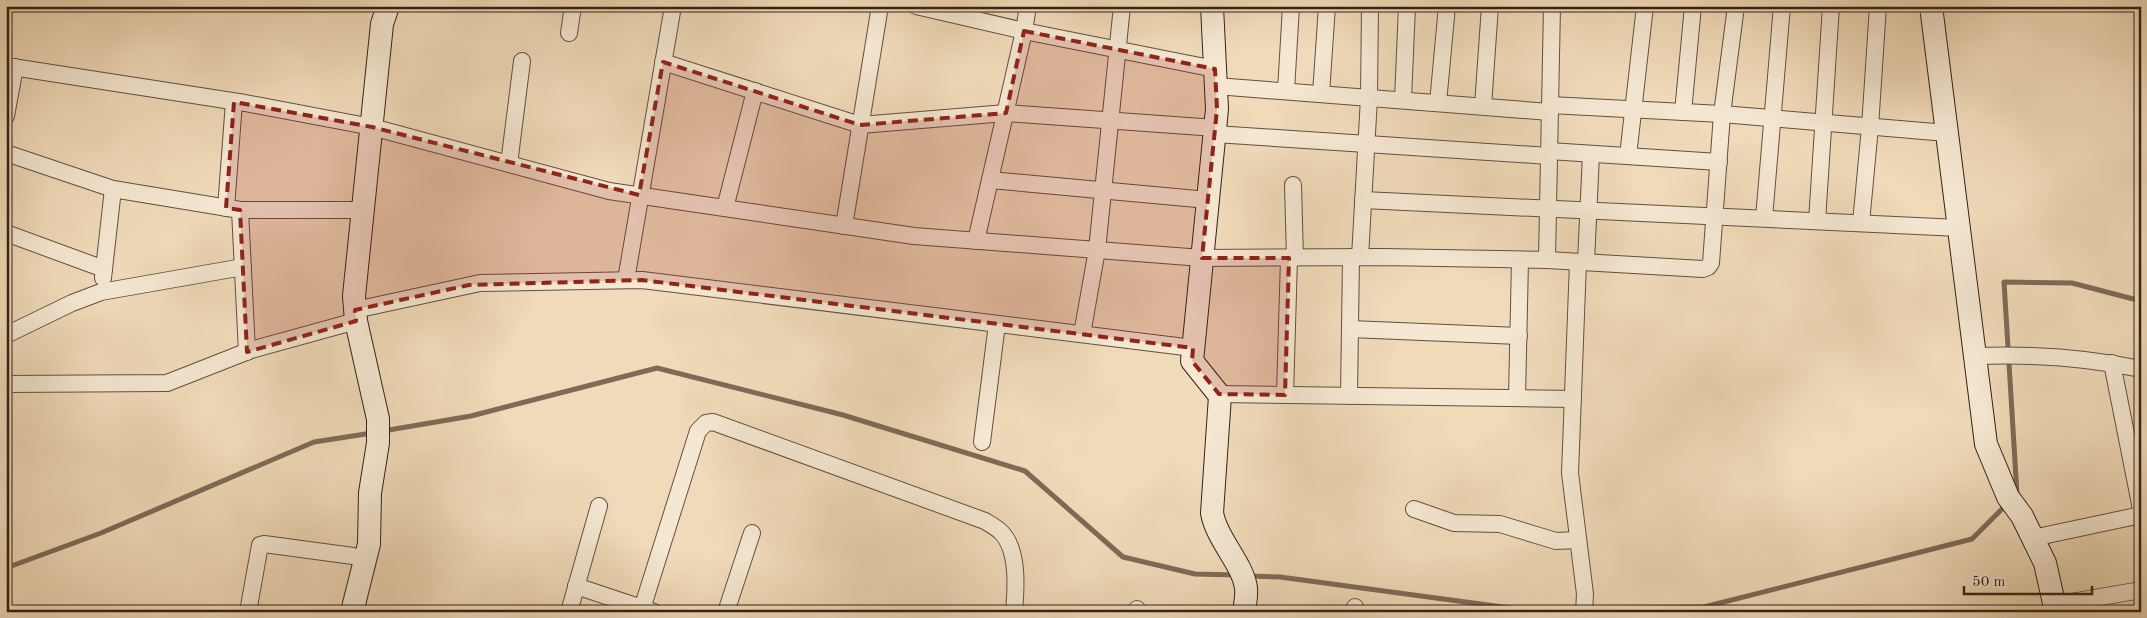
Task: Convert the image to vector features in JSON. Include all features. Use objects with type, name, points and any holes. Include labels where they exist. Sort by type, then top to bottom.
[{"type":"main road","points":[[346,604],[369,544],[368,514],[378,443],[378,420],[355,316],[354,296],[382,24],[388,6]]},
{"type":"main road","points":[[1212,6],[1216,77],[1215,131],[1192,361],[1220,396],[1212,513],[1217,530],[1245,583],[1247,596],[1244,612]]},
{"type":"main road","points":[[1931,6],[1959,228],[1981,356],[1986,444],[2008,497],[2022,516],[2045,563],[2055,608]]},
{"type":"main road","points":[[346,604],[353,556],[368,514]]},
{"type":"street","points":[[569,33],[573,6]]},
{"type":"street","points":[[626,280],[639,195],[674,6]]},
{"type":"street","points":[[844,226],[880,6]]},
{"type":"street","points":[[916,6],[1118,50],[1216,77],[1286,91],[1483,106],[1634,109],[1722,114],[1947,133]]},
{"type":"street","points":[[976,241],[1006,113],[1028,6]]},
{"type":"street","points":[[1082,334],[1104,190],[1122,6]]},
{"type":"street","points":[[1286,91],[1291,6]]},
{"type":"street","points":[[1321,94],[1327,6]]},
{"type":"street","points":[[1349,396],[1350,328],[1355,257],[1363,200],[1370,98],[1370,6]]},
{"type":"street","points":[[1403,100],[1407,6]]},
{"type":"street","points":[[1438,103],[1448,6]]},
{"type":"street","points":[[1483,106],[1490,6]]},
{"type":"street","points":[[1547,260],[1552,6]]},
{"type":"street","points":[[1628,156],[1645,6]]},
{"type":"street","points":[[1683,112],[1693,6]]},
{"type":"street","points":[[6,116],[11,67],[234,102],[372,127],[609,191],[914,236],[1202,258],[1355,257],[1547,260],[1703,269],[1708,267],[1712,258],[1722,114],[1736,6]]},
{"type":"street","points":[[1764,218],[1782,6]]},
{"type":"street","points":[[1817,221],[1831,6]]},
{"type":"street","points":[[1861,223],[1878,6]]},
{"type":"street","points":[[509,164],[522,61]]},
{"type":"street","points":[[663,62],[860,125],[1006,113],[1366,144],[1719,162]]},
{"type":"street","points":[[726,208],[755,92]]},
{"type":"street","points":[[234,102],[233,209],[243,267],[247,352]]},
{"type":"street","points":[[6,153],[113,189],[233,209],[363,210]]},
{"type":"street","points":[[1584,612],[1585,594],[1570,473],[1582,262],[1589,210],[1591,154]]},
{"type":"street","points":[[990,180],[1208,200]]},
{"type":"street","points":[[1285,395],[1292,258],[1293,185]]},
{"type":"street","points":[[101,292],[113,189]]},
{"type":"street","points":[[1363,200],[1715,215],[1959,228]]},
{"type":"street","points":[[6,232],[104,269]]},
{"type":"street","points":[[1518,398],[1520,260]]},
{"type":"street","points":[[6,334],[72,302],[101,292],[243,267]]},
{"type":"street","points":[[6,384],[161,384],[172,382],[247,352],[355,316],[480,283],[652,281],[1193,348]]},
{"type":"street","points":[[982,442],[997,324]]},
{"type":"street","points":[[1350,328],[1519,336]]},
{"type":"street","points":[[1981,356],[2014,356],[2112,363],[2141,369]]},
{"type":"street","points":[[2112,363],[2139,488],[2141,509]]},
{"type":"street","points":[[1218,394],[1573,399]]},
{"type":"street","points":[[576,586],[646,610],[698,430],[706,423],[713,422],[985,521],[1002,533],[1009,546],[1016,584],[1014,612]]},
{"type":"street","points":[[569,612],[599,506]]},
{"type":"street","points":[[1414,509],[1454,523],[1500,524],[1556,541],[1578,540]]},
{"type":"street","points":[[2033,538],[2141,515]]},
{"type":"street","points":[[726,612],[752,533]]},
{"type":"street","points":[[248,612],[259,548],[262,544],[353,556]]},
{"type":"street","points":[[2055,608],[2141,590]]},
{"type":"highlighted area","points":[[1024,31],[1215,69],[1217,109],[1202,258],[1289,258],[1285,395],[1219,394],[1192,361],[1193,348],[642,280],[469,285],[355,310],[356,321],[247,352],[240,210],[226,208],[234,102],[372,127],[639,195],[663,62],[860,125],[1006,113]]},
{"type":"waterway","points":[[2015,496],[2017,494],[2004,282],[2072,283],[2141,301]]},
{"type":"waterway","points":[[383,431],[471,416],[657,368],[843,415],[1025,471],[1123,557],[1195,574],[1236,575]]},
{"type":"waterway","points":[[6,568],[101,533],[314,442],[372,433]]},
{"type":"waterway","points":[[1249,576],[1280,577],[1525,610],[1704,607],[1972,539],[2006,505]]}]
